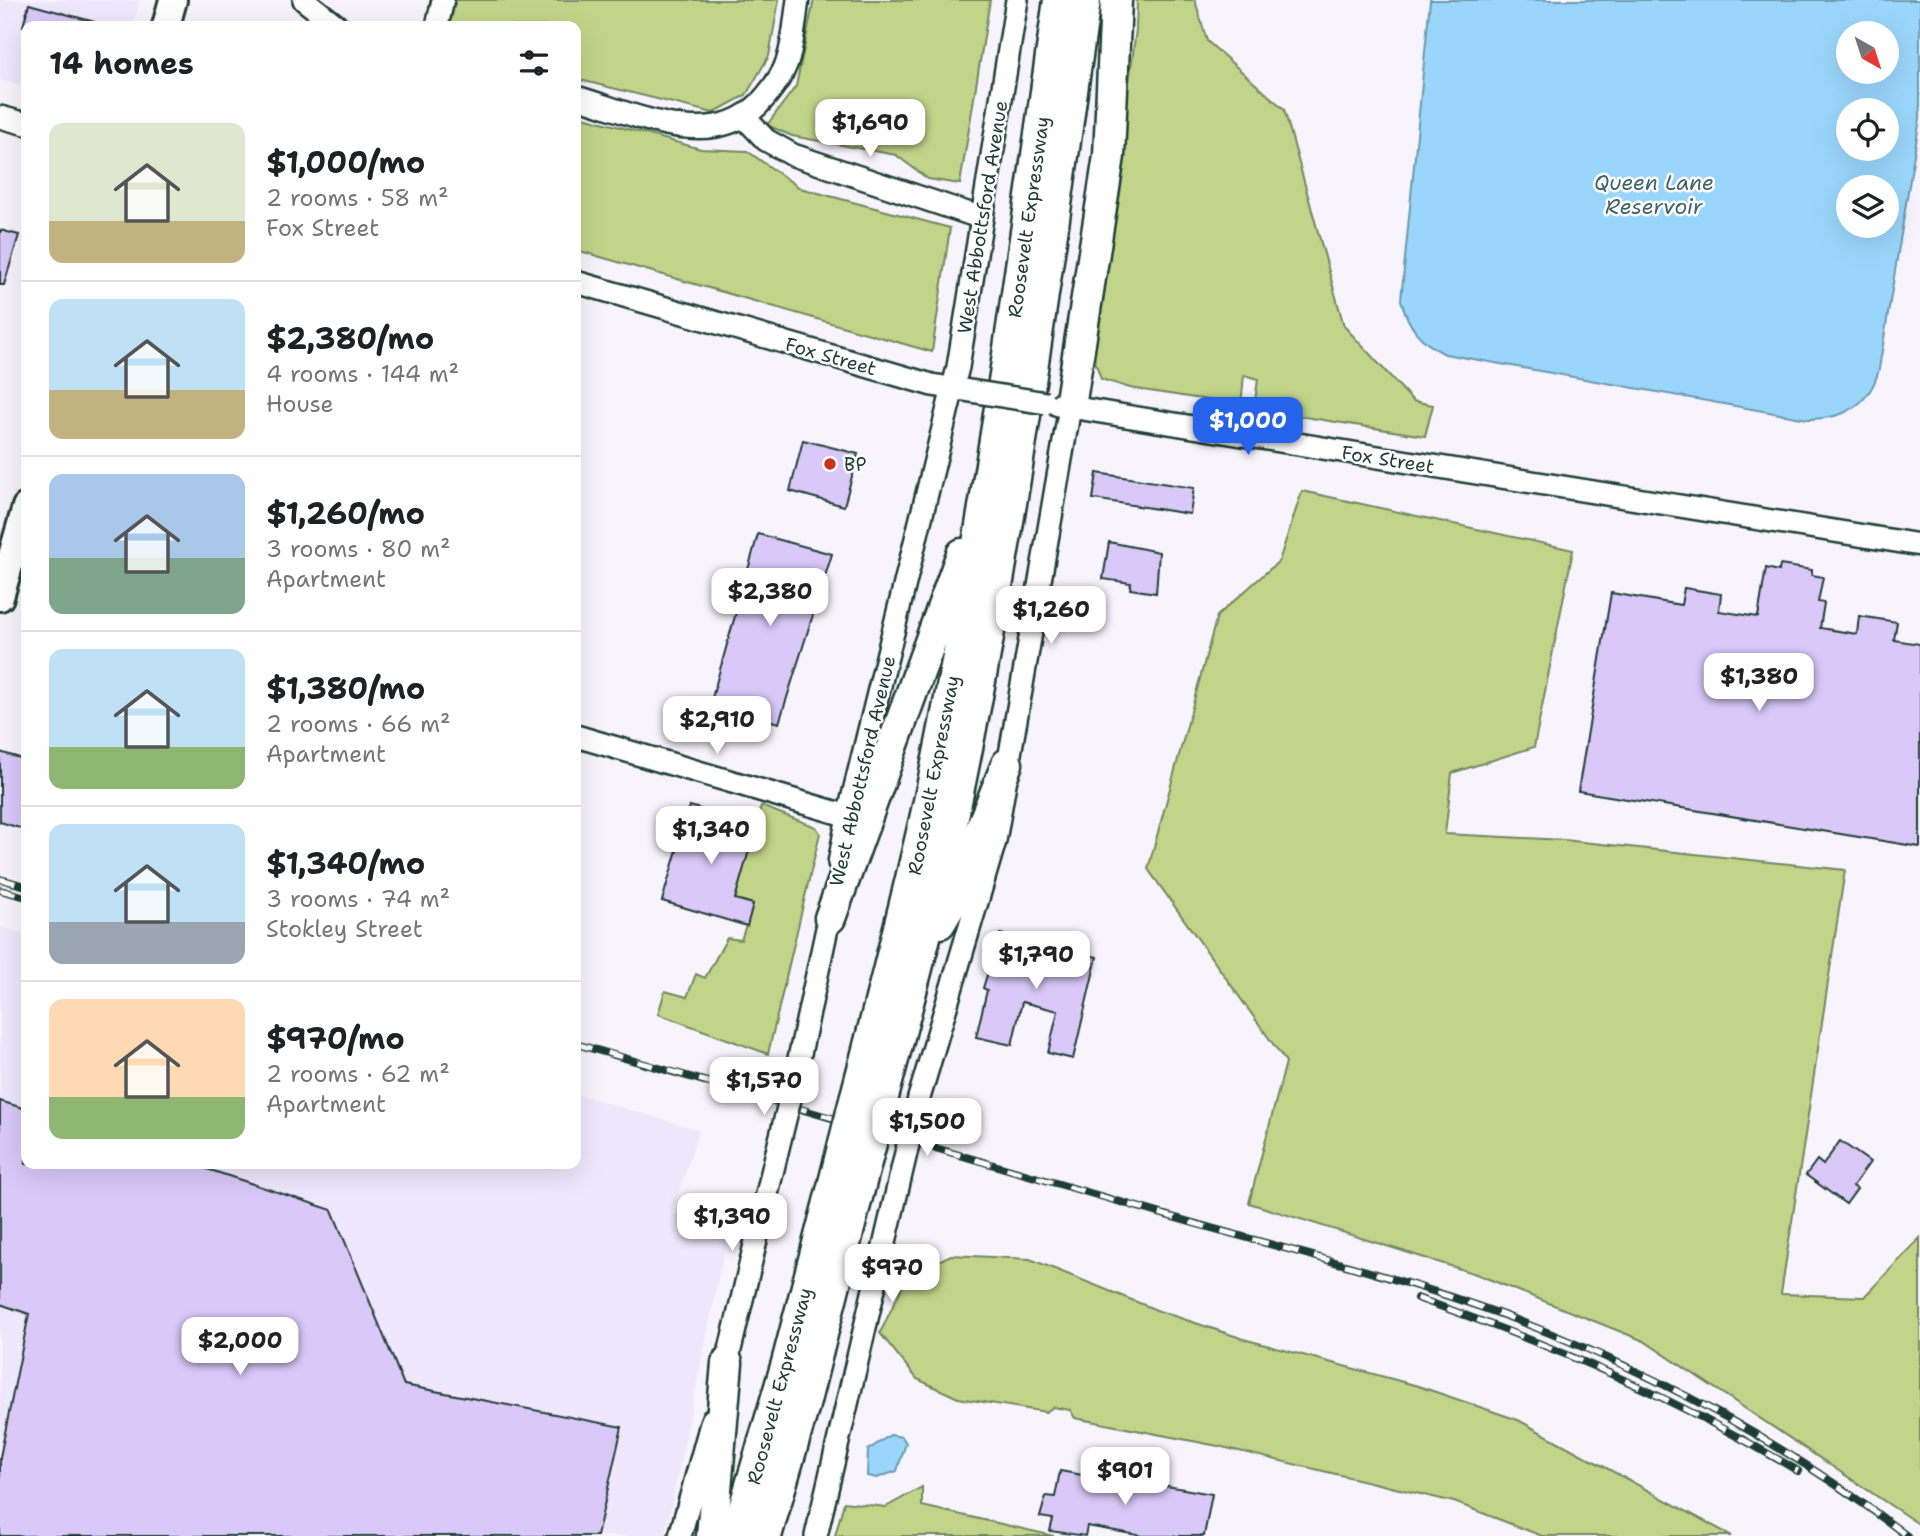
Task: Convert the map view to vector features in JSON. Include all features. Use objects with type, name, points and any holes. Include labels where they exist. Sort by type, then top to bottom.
[{"type":"highway","name":"Roosevelt Expressway","points":[[766,1536],[804,1405],[846,1188],[869,1096],[930,794],[983,502],[1059,0]]},
{"type":"highway","name":"Roosevelt Expressway","points":[[869,1096],[920,957],[976,702],[1032,374],[1085,0]]},
{"type":"highway","points":[[1058,405],[1109,156],[1116,0]]},
{"type":"highway","points":[[830,918],[937,616],[983,502]]},
{"type":"highway","points":[[920,957],[950,906],[1007,764]]},
{"type":"highway","name":"Roosevelt Expressway","points":[[736,1536],[783,1376],[846,1188]]},
{"type":"highway","points":[[712,1536],[727,1363]]},
{"type":"main road","points":[[167,21],[173,0]]},
{"type":"main road","points":[[0,597],[17,572],[21,543]]},
{"type":"street","points":[[304,0],[331,21]]},
{"type":"street","points":[[438,21],[443,0]]},
{"type":"street","points":[[581,98],[688,129],[715,128],[745,118],[772,91],[788,60],[798,0]]},
{"type":"street","name":"West Abbottsford Avenue","points":[[680,1536],[727,1363],[792,1091],[830,918],[848,816],[959,389],[982,218],[1017,0]]},
{"type":"street","points":[[0,117],[21,123]]},
{"type":"street","points":[[745,118],[766,140],[793,155],[982,218]]},
{"type":"street","name":"Fox Street","points":[[581,283],[959,389],[1920,545]]},
{"type":"street","points":[[816,1536],[919,1098],[995,841],[1058,405]]},
{"type":"street","points":[[581,737],[848,816]]},
{"type":"shaded area","points":[[0,0],[140,0],[134,21],[21,21],[21,86],[0,80]]},
{"type":"shaded area","points":[[0,927],[21,933],[21,1169],[581,1169],[581,1095],[699,1130],[672,1213],[729,1228],[665,1536],[0,1536]]},
{"type":"green space","points":[[454,0],[779,0],[769,56],[746,95],[713,113],[581,80],[581,21],[450,21]]},
{"type":"green space","points":[[814,0],[990,0],[960,184],[928,179],[896,155],[792,136],[767,125],[796,86]]},
{"type":"green space","points":[[1137,0],[1195,0],[1207,41],[1284,109],[1344,326],[1413,401],[1433,405],[1425,436],[1254,409],[1258,379],[1244,375],[1241,405],[1130,388],[1101,379],[1093,355],[1136,30]]},
{"type":"green space","points":[[581,116],[701,149],[747,151],[800,188],[950,228],[932,352],[581,251]]},
{"type":"green space","points":[[1302,491],[1573,550],[1534,747],[1452,773],[1445,834],[1564,840],[1845,870],[1781,1294],[1864,1297],[1920,1238],[1920,1525],[1644,1341],[1476,1274],[1249,1203],[1286,1062],[1148,869],[1217,616],[1279,561]]},
{"type":"green space","points":[[761,806],[816,827],[820,833],[768,1054],[658,1014],[665,991],[687,997],[696,974],[705,978],[727,938],[741,940],[753,904],[735,899]]},
{"type":"green space","points":[[951,1255],[1030,1259],[1159,1311],[1247,1340],[1418,1386],[1518,1420],[1732,1536],[1542,1536],[1454,1502],[1218,1446],[1075,1418],[1070,1410],[1053,1407],[1046,1412],[958,1398],[917,1379],[880,1333],[907,1276]]},
{"type":"green space","points":[[922,1487],[922,1506],[1054,1536],[835,1536],[844,1502],[886,1507]]},
{"type":"water","name":"Queen Lane Reservoir","points":[[1430,0],[1920,0],[1920,118],[1879,369],[1869,392],[1853,408],[1832,417],[1807,419],[1445,354],[1422,339],[1407,318],[1401,300]]},
{"type":"water","points":[[890,1435],[902,1437],[906,1443],[897,1471],[877,1478],[867,1476],[868,1450]]},
{"type":"building","points":[[29,4],[91,21],[24,21]]},
{"type":"building","points":[[0,230],[19,235],[4,285],[0,285]]},
{"type":"building","points":[[803,440],[858,454],[844,506],[790,491]]},
{"type":"building","points":[[1097,473],[1194,488],[1190,514],[1093,499]]},
{"type":"building","points":[[758,534],[832,554],[779,723],[710,705]]},
{"type":"building","points":[[1109,542],[1159,552],[1156,593],[1130,589],[1131,583],[1103,579]]},
{"type":"building","points":[[1780,565],[1812,570],[1812,575],[1823,577],[1818,602],[1824,603],[1820,628],[1857,634],[1859,616],[1897,622],[1894,640],[1920,644],[1920,847],[1578,791],[1611,593],[1681,605],[1684,588],[1721,594],[1719,611],[1758,617],[1766,568],[1779,571]]},
{"type":"building","points":[[0,752],[21,758],[21,828],[0,822]]},
{"type":"building","points":[[690,806],[756,826],[735,899],[753,904],[747,926],[662,901]]},
{"type":"building","points":[[1000,934],[1097,957],[1073,1059],[1048,1053],[1058,1011],[1022,1002],[1012,1045],[976,1037],[987,990],[983,988]]},
{"type":"building","points":[[0,1101],[21,1107],[21,1169],[207,1169],[332,1210],[404,1385],[622,1427],[597,1536],[0,1536],[0,1457],[29,1314],[0,1304]]},
{"type":"building","points":[[1840,1141],[1870,1162],[1853,1186],[1857,1189],[1846,1204],[1806,1175],[1817,1160],[1823,1165]]},
{"type":"building","points":[[1060,1471],[1116,1481],[1116,1477],[1212,1494],[1204,1536],[1143,1536],[1087,1526],[1085,1536],[1050,1531],[1053,1519],[1040,1517],[1046,1496],[1055,1497]]},
{"type":"railway","points":[[0,879],[21,885]]},
{"type":"railway","points":[[0,890],[21,896]]},
{"type":"railway","points":[[581,1045],[1375,1274],[1506,1316],[1612,1360],[1714,1411],[1813,1470],[1907,1536]]},
{"type":"railway","points":[[1417,1298],[1612,1374],[1705,1419],[1798,1471]]},
{"type":"place","name":"BP","points":[[830,464]]}]
